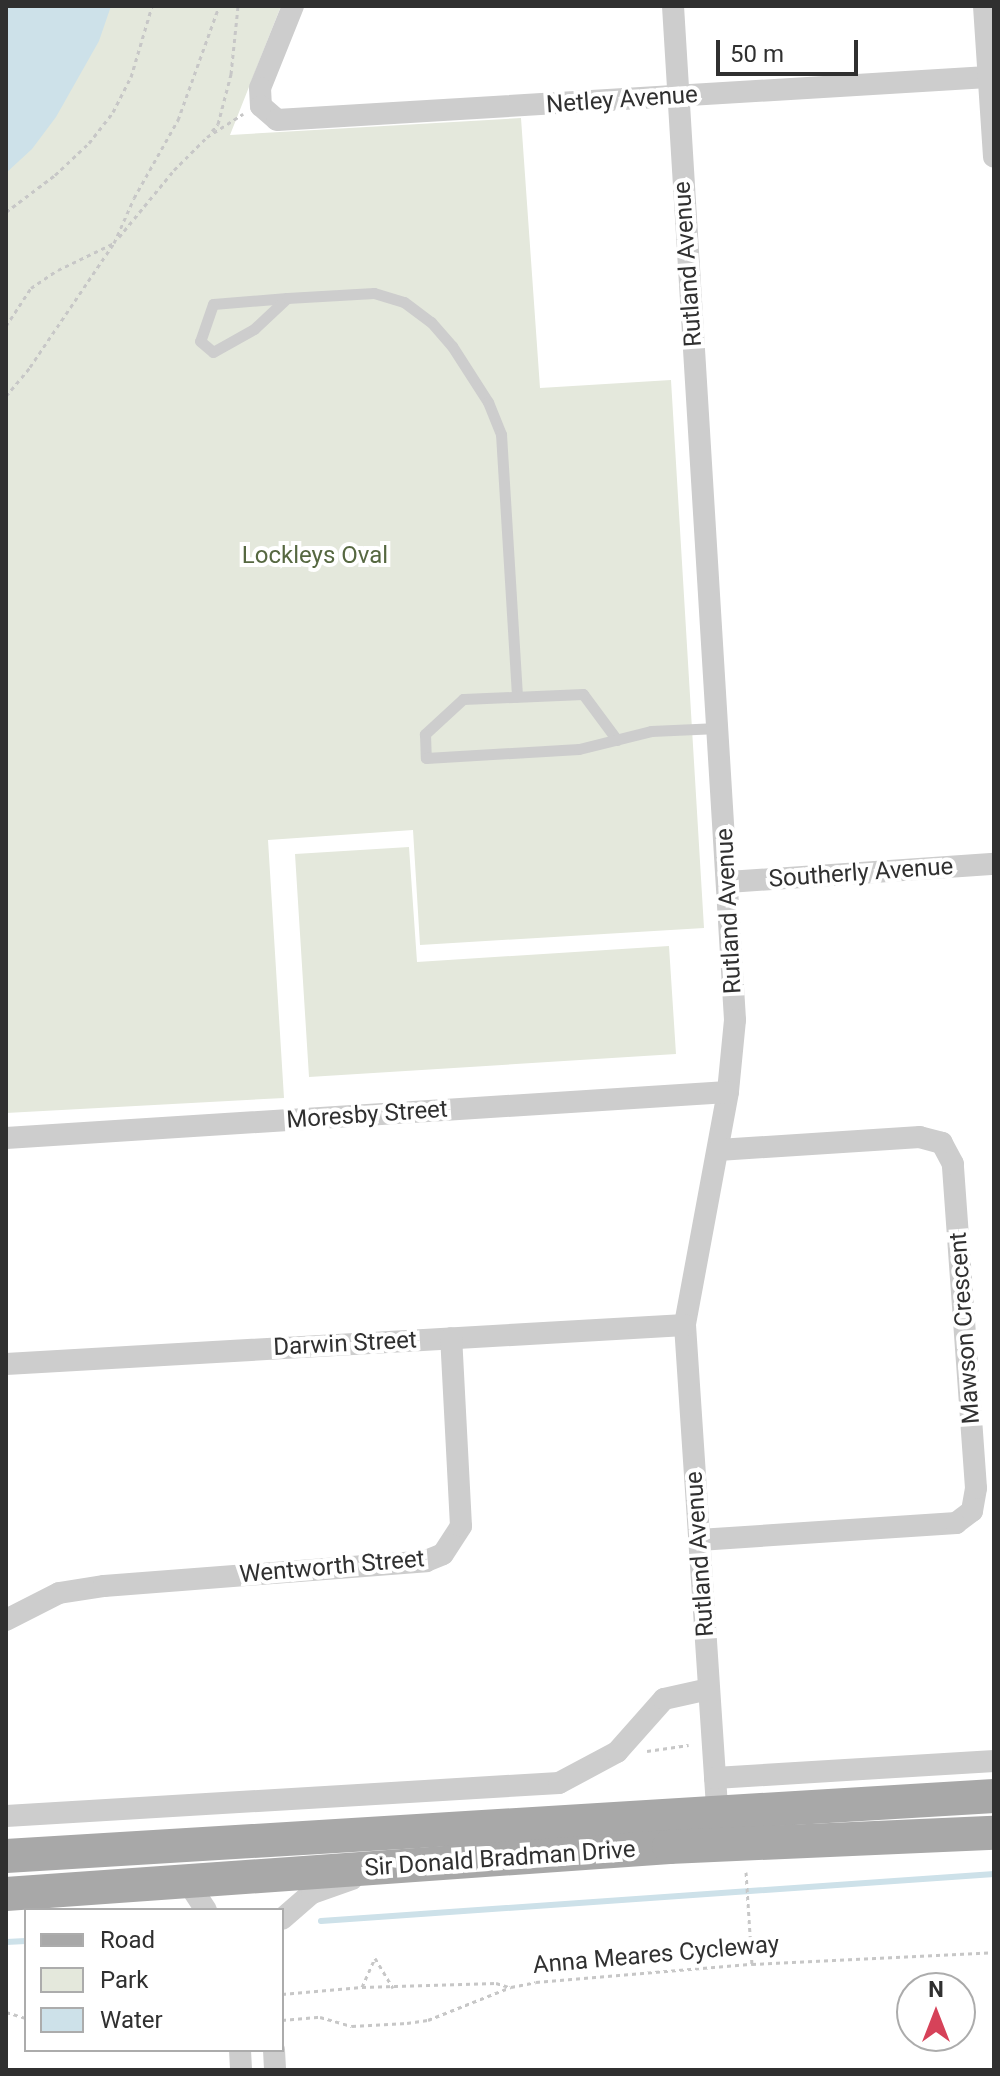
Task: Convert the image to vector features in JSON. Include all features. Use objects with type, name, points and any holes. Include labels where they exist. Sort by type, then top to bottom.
[{"type":"main road","name":"Sir Donald Bradman Drive","points":[[6,1856],[716,1795],[994,1796]]},
{"type":"main road","points":[[669,1847],[716,1795],[748,1857]]},
{"type":"main road","name":"Sir Donald Bradman Drive","points":[[6,1894],[669,1847],[748,1857],[994,1833]]},
{"type":"street","points":[[261,106],[263,79],[293,6]]},
{"type":"street","name":"Rutland Avenue","points":[[673,6],[735,1020],[728,1092],[685,1325],[716,1795]]},
{"type":"street","points":[[984,6],[994,157]]},
{"type":"street","name":"Netley Avenue","points":[[261,106],[270,117],[290,121],[988,77]]},
{"type":"street","name":"Southerly Avenue","points":[[728,882],[994,864]]},
{"type":"street","name":"Moresby Street","points":[[6,1138],[728,1092]]},
{"type":"street","name":"Mawson Crescent","points":[[699,1540],[956,1523],[972,1511],[976,1488],[953,1164],[942,1143],[920,1137],[718,1150]]},
{"type":"street","name":"Darwin Street","points":[[6,1364],[685,1325]]},
{"type":"street","name":"Wentworth Street","points":[[6,1620],[59,1593],[89,1588],[426,1561],[443,1554],[461,1526],[451,1338]]},
{"type":"street","points":[[6,1816],[559,1783],[617,1752],[664,1699],[709,1689]]},
{"type":"street","name":"Sir Donald Bradman Drive","points":[[716,1795],[994,1761]]},
{"type":"street","points":[[284,1917],[312,1893],[395,1866]]},
{"type":"street","points":[[187,1881],[205,1908]]},
{"type":"lane","points":[[287,298],[254,329],[213,352],[200,341],[213,304],[287,298],[374,293],[404,302],[431,322],[452,346],[488,402],[501,434],[517,697]]},
{"type":"lane","points":[[617,740],[583,694],[463,699],[425,734],[426,758],[579,749],[617,740],[651,731],[718,728]]},
{"type":"path","points":[[6,212],[55,175],[89,143],[113,112],[131,77],[152,6]]},
{"type":"path","points":[[6,326],[31,288],[58,270],[114,243],[134,198],[178,120],[219,6]]},
{"type":"path","points":[[6,396],[30,367],[143,204],[218,124],[231,74],[238,6]]},
{"type":"path","points":[[207,137],[233,118],[261,106]]},
{"type":"path","points":[[636,1754],[659,1747],[689,1745]]},
{"type":"path","points":[[748,1857],[752,1964]]},
{"type":"path","name":"Anna Meares Cycleway","points":[[284,2020],[320,2017],[352,2026],[428,2020],[511,1987],[752,1964],[994,1952]]},
{"type":"path","points":[[362,1987],[375,1958],[393,1988]]},
{"type":"path","points":[[284,1994],[362,1987],[496,1983],[511,1987]]},
{"type":"green space","name":"Lockleys Oval","points":[[6,6],[281,6],[230,135],[521,118],[540,388],[671,380],[704,928],[420,945],[413,830],[268,840],[284,1098],[6,1113]]},
{"type":"green space","points":[[409,847],[417,962],[669,946],[676,1054],[309,1077],[295,854]]},
{"type":"water","points":[[6,6],[111,6],[99,41],[56,117],[32,149],[6,173]]},
{"type":"waterway","points":[[321,1921],[994,1874]]},
{"type":"waterway","points":[[6,1942],[24,1941]]}]
